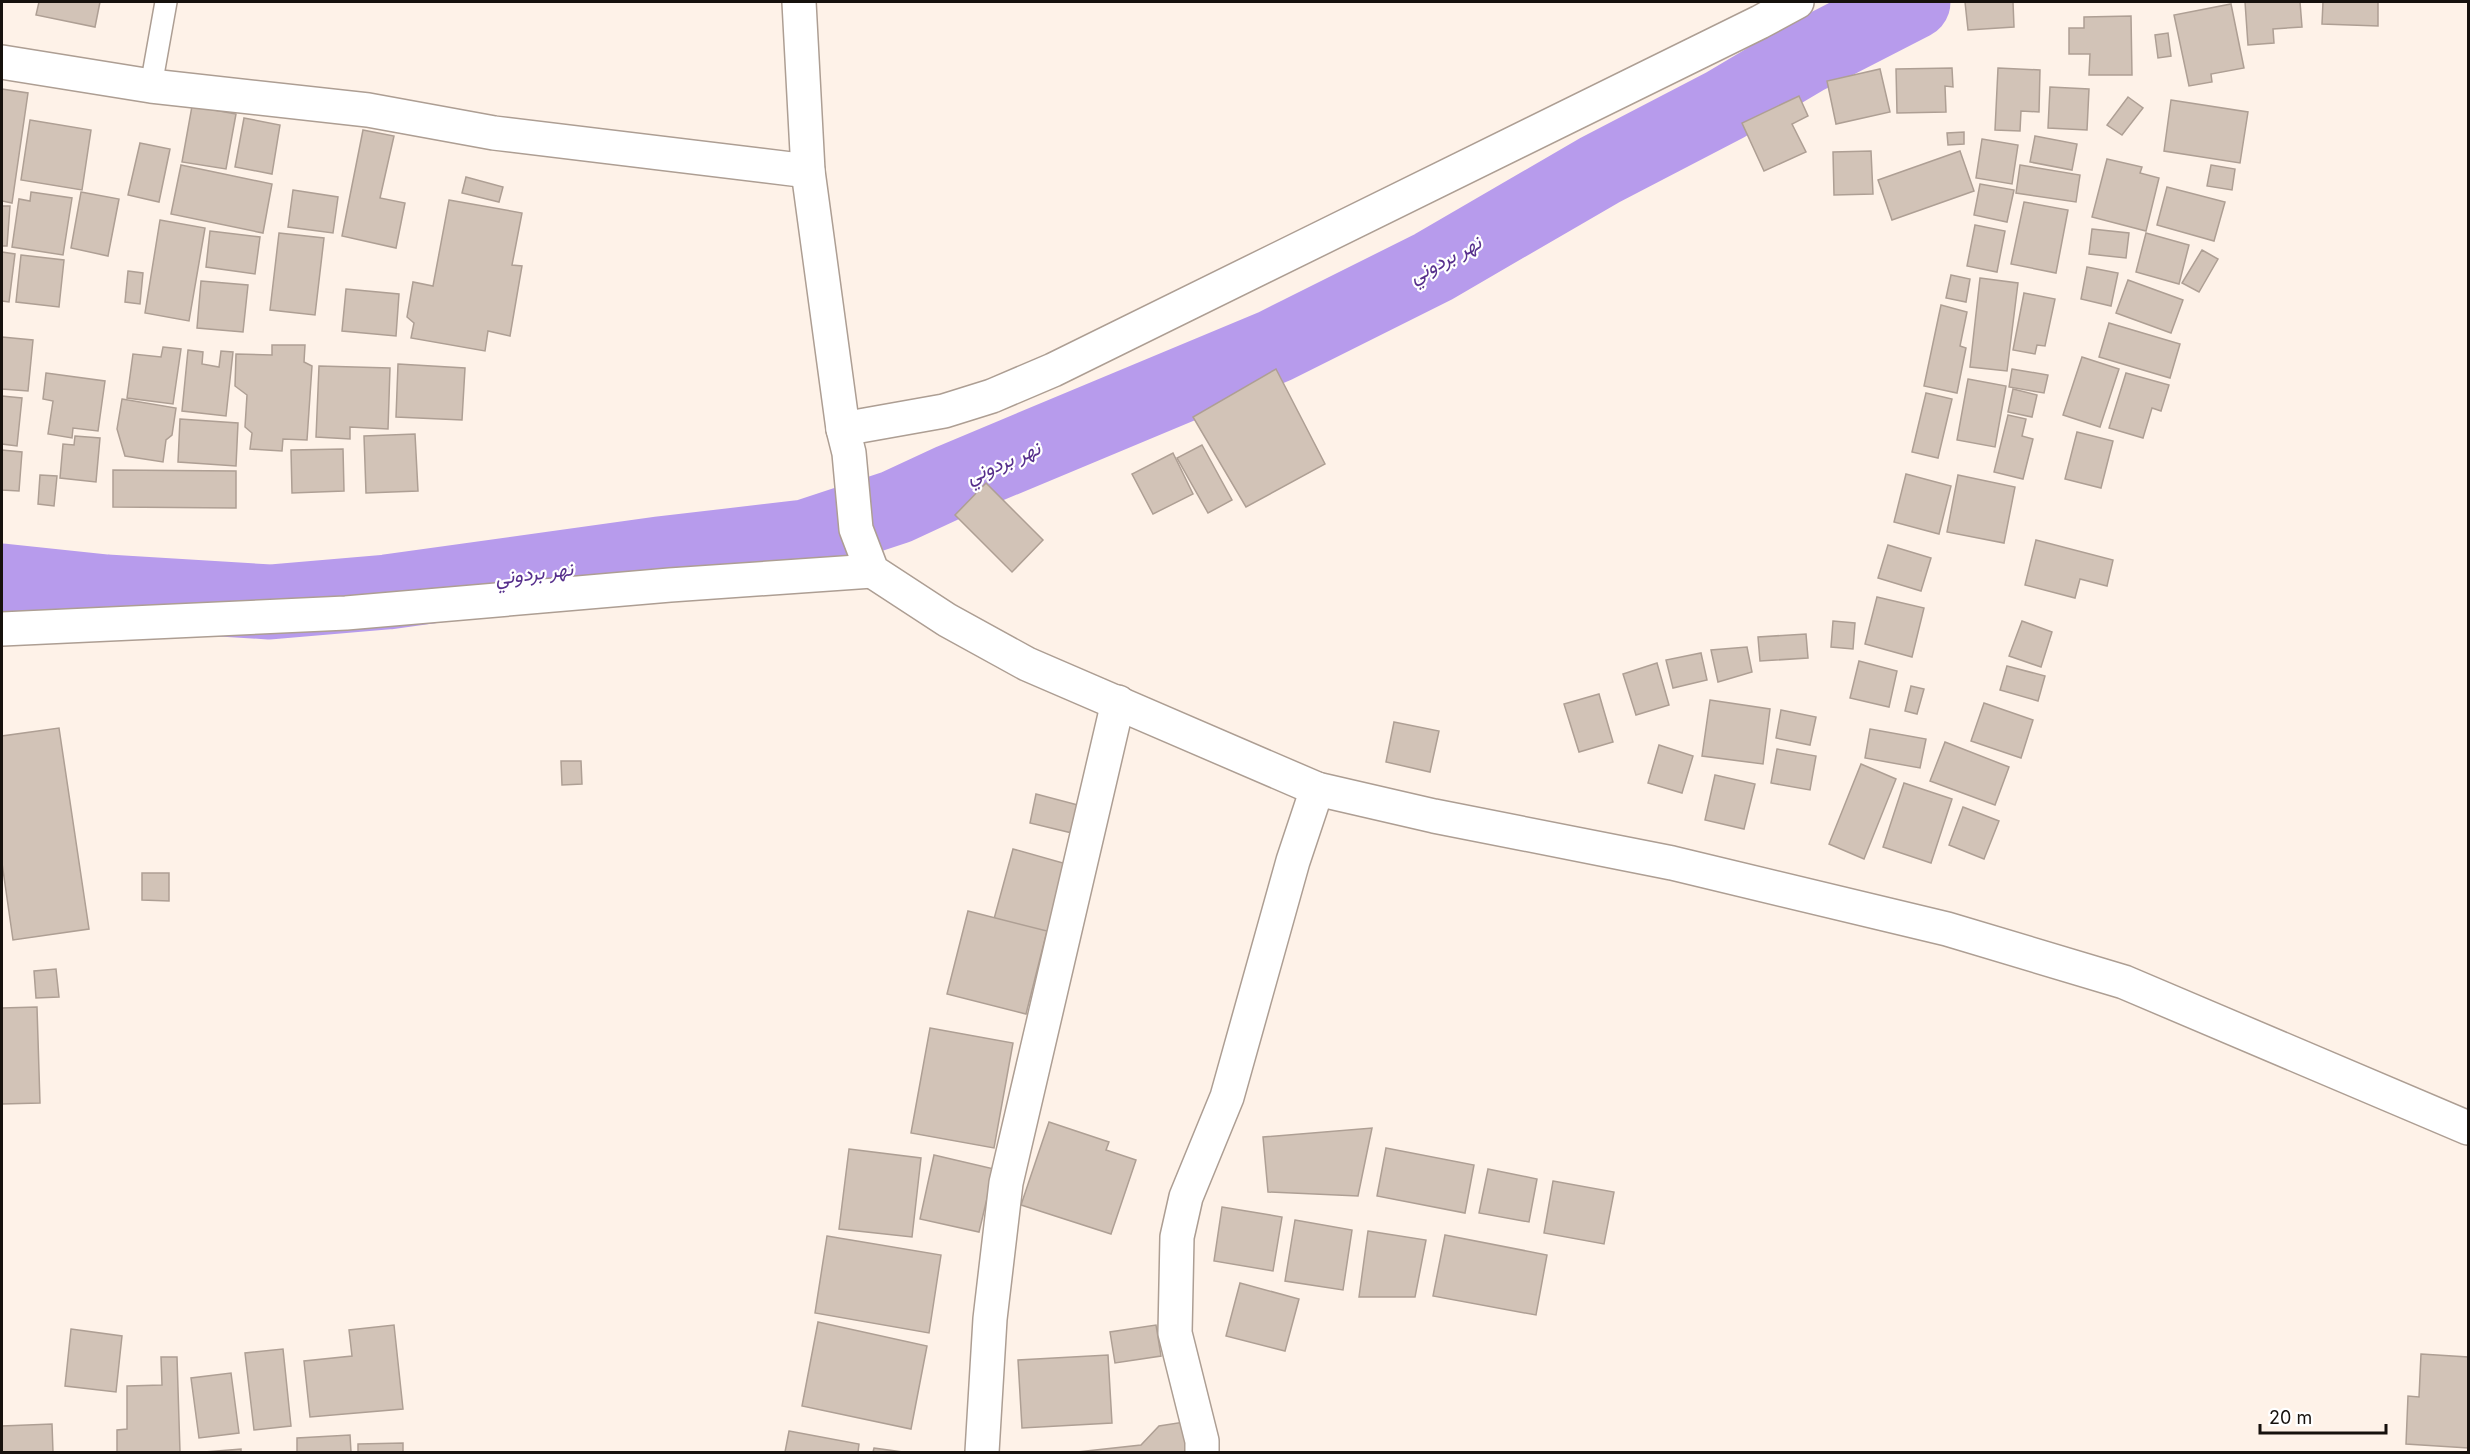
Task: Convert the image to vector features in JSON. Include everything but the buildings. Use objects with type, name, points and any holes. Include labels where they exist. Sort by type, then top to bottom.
[{"type":"street","points":[[799,2],[808,171],[846,441],[856,530],[872,571],[946,620],[1027,664],[1317,789],[1434,816],[1672,863],[1947,929],[2002,945],[2124,982],[2469,1128]]},
{"type":"street","points":[[846,441],[992,396],[1053,370],[1797,2]]},
{"type":"street","points":[[2,62],[151,86],[368,110],[494,133],[808,171]]},
{"type":"street","points":[[2,629],[346,613],[670,585],[872,571]]},
{"type":"street","points":[[982,1452],[990,1319],[1006,1183],[1118,702]]},
{"type":"street","points":[[1202,1452],[1200,1429],[1175,1333],[1178,1237],[1186,1197],[1227,1097],[1293,861],[1317,789]]},
{"type":"lane","points":[[151,86],[166,2]]},
{"type":"waterway","name":"نهر بردوني","points":[[2,581],[106,592],[270,602],[387,592],[660,554],[805,537],[896,507],[952,481],[1275,346],[1433,267],[1600,170],[1725,105],[1804,58],[1913,2]]}]
